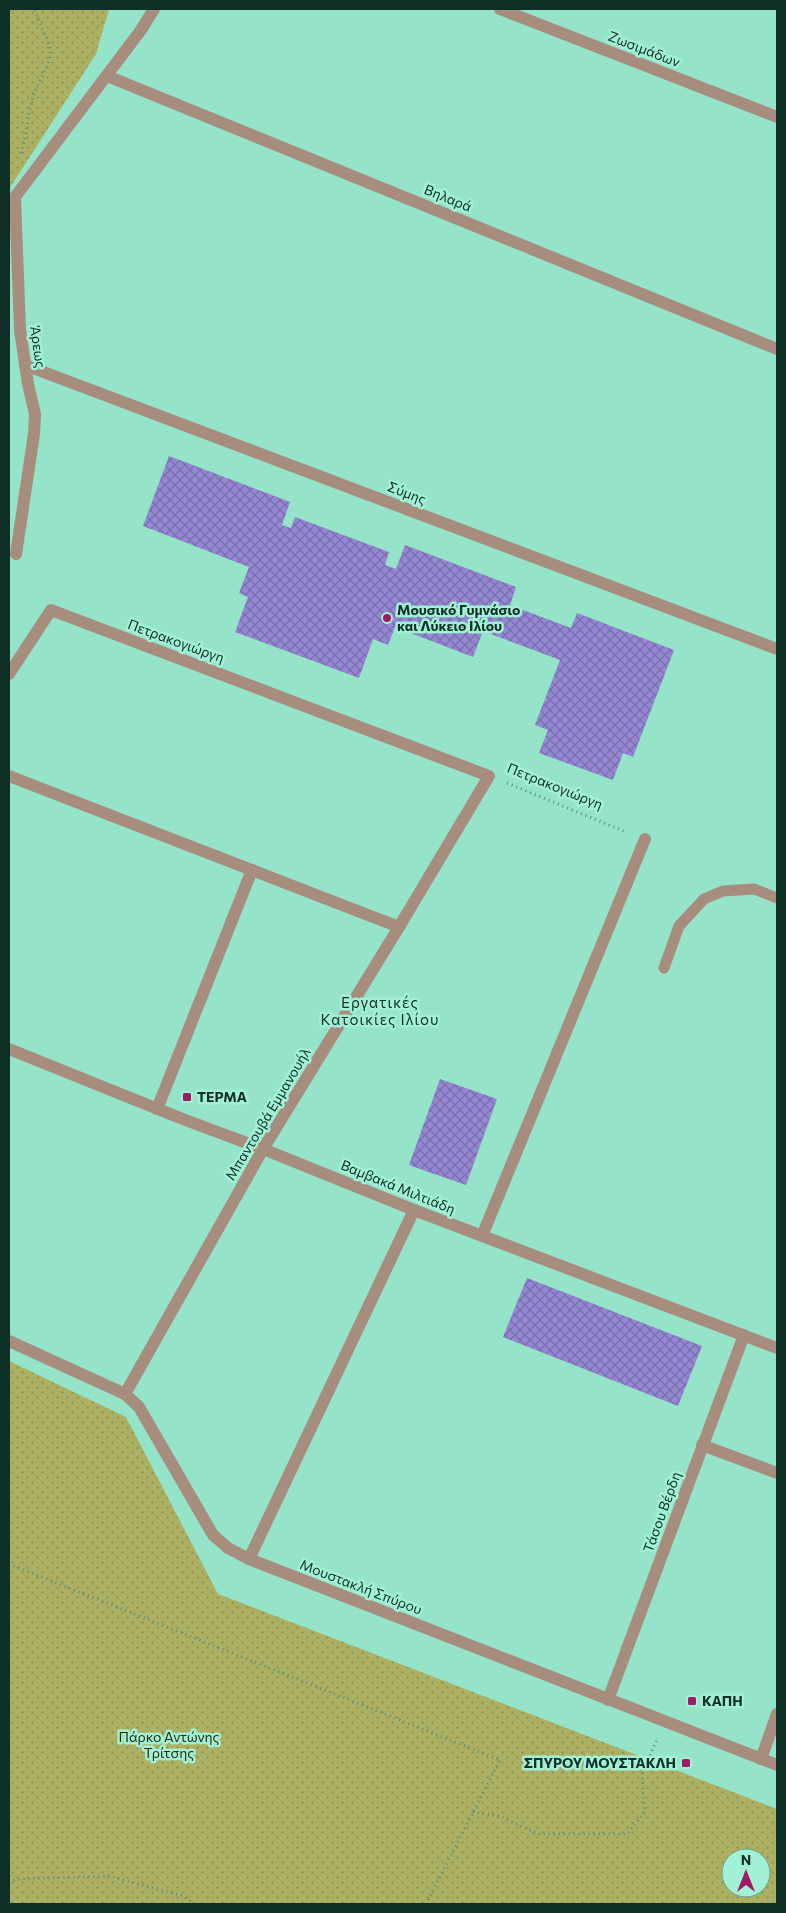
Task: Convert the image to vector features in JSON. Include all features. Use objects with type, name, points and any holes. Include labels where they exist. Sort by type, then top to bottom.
[{"type":"street","name":"Άρεως","points":[[16,554],[34,434],[35,414],[25,365],[18,304],[15,197],[107,76],[154,9]]},
{"type":"street","name":"Ζωσιμάδων","points":[[500,9],[777,118]]},
{"type":"street","name":"Βηλαρά","points":[[107,76],[777,349]]},
{"type":"street","name":"Σύμης","points":[[25,365],[777,649]]},
{"type":"street","name":"Πετρακογιώργη","points":[[9,674],[51,610],[489,776]]},
{"type":"street","points":[[9,776],[399,927]]},
{"type":"street","name":"Μπαντουβά Εμμανουήλ","points":[[125,1394],[263,1149],[489,776]]},
{"type":"street","points":[[482,1236],[645,839]]},
{"type":"street","points":[[157,1109],[252,870]]},
{"type":"street","name":"Βαμβακά Μιλτιάδη","points":[[9,1049],[414,1210],[777,1348]]},
{"type":"street","points":[[248,1558],[414,1210]]},
{"type":"street","name":"Τάσου Βέρδη","points":[[608,1700],[744,1335]]},
{"type":"street","name":"Μουστακλή Σπύρου","points":[[9,1340],[125,1394],[138,1407],[213,1535],[228,1548],[248,1558],[777,1765]]},
{"type":"street","points":[[702,1445],[777,1473]]},
{"type":"street","points":[[761,1759],[777,1714]]},
{"type":"lane","points":[[664,968],[679,926],[704,899],[723,891],[754,889],[777,898]]},
{"type":"path","points":[[18,157],[26,141],[33,96],[46,66],[50,50],[38,22],[35,9]]},
{"type":"path","name":"Πετρακογιώργη","points":[[489,776],[645,839]]},
{"type":"path","points":[[9,1564],[500,1760],[426,1904]]},
{"type":"path","points":[[473,1812],[499,1816],[538,1834],[627,1834],[645,1812],[642,1774],[664,1721]]},
{"type":"path","points":[[9,1882],[18,1878],[108,1876],[183,1896],[194,1904]]},
{"type":"green space","points":[[9,9],[109,9],[96,54],[9,189]]},
{"type":"green space","name":"Πάρκο Αντώνης Τρίτσης","points":[[9,1361],[126,1417],[218,1594],[777,1809],[777,1904],[9,1904]]},
{"type":"building","points":[[169,456],[290,502],[282,525],[291,528],[295,517],[389,552],[385,565],[396,569],[405,545],[516,587],[510,605],[571,628],[577,613],[674,650],[633,757],[623,753],[613,780],[539,753],[548,730],[535,725],[560,660],[483,631],[473,657],[395,627],[388,645],[373,639],[359,678],[235,632],[248,597],[239,593],[249,567],[143,526]]},
{"type":"building","points":[[440,1079],[497,1099],[466,1185],[409,1165]]},
{"type":"building","points":[[527,1278],[702,1346],[678,1406],[503,1337]]},
{"type":"place","name":"Μουσικό Γυμνάσιο και Λύκειο Ιλίου","points":[[387,618]]},
{"type":"place","name":"ΤΕΡΜΑ","points":[[187,1097]]},
{"type":"place","name":"ΚΑΠΗ","points":[[692,1701]]},
{"type":"place","name":"ΣΠΥΡΟΥ ΜΟΥΣΤΑΚΛΗ","points":[[686,1763]]},
{"type":"district","name":"Εργατικές Κατοικίες Ιλίου","points":[[380,1012]]}]
